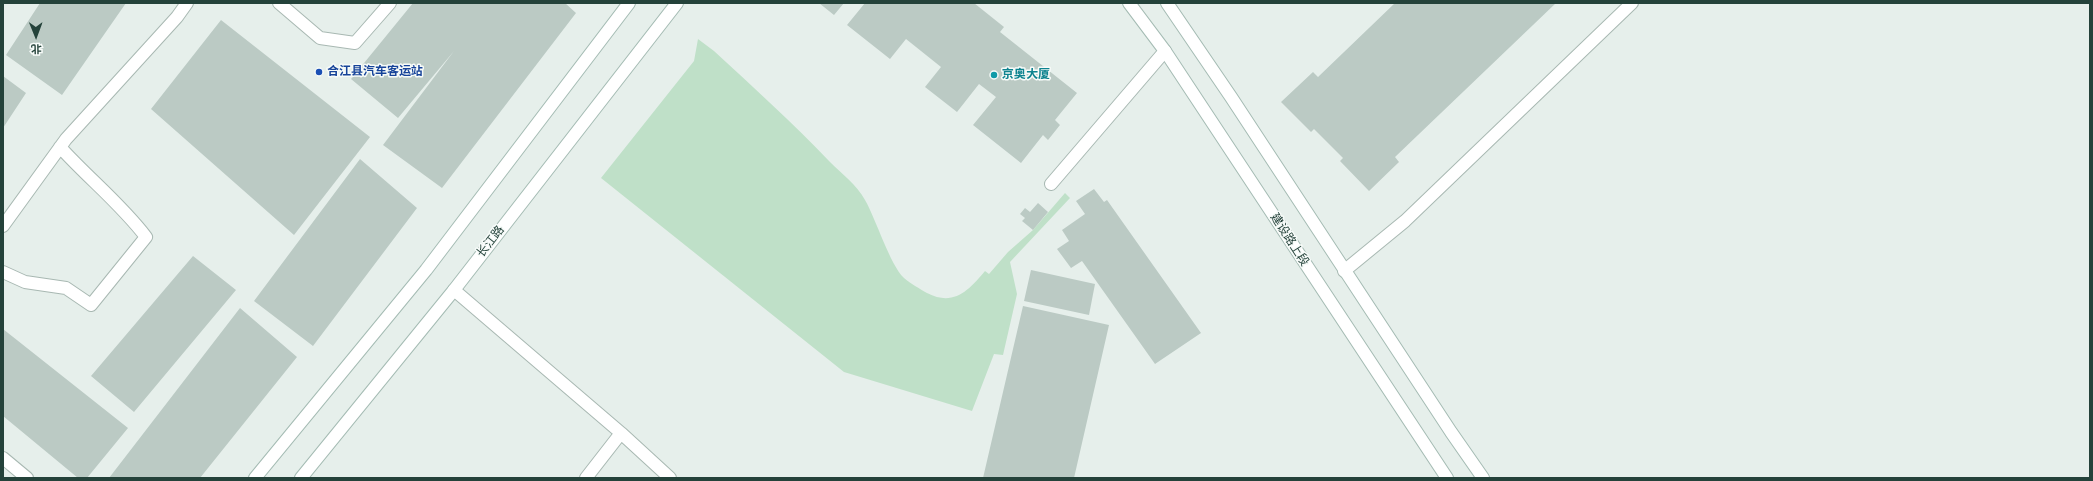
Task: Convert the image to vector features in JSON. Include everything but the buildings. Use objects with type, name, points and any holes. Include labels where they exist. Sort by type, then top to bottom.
[{"type":"main road","points":[[3,226],[60,147],[187,3]]},
{"type":"main road","points":[[279,3],[320,38],[355,43],[390,3]]},
{"type":"main road","points":[[255,478],[426,270],[629,3]]},
{"type":"main road","name":"长江路","points":[[301,478],[454,290],[677,3]]},
{"type":"main road","name":"建设路上段","points":[[1129,3],[1165,51],[1447,478]]},
{"type":"main road","points":[[1167,3],[1231,97],[1344,271],[1483,478]]},
{"type":"main road","points":[[1344,271],[1405,221],[1632,3]]},
{"type":"main road","points":[[1052,184],[1165,51]]},
{"type":"main road","points":[[3,272],[26,282],[66,288],[91,304],[146,237],[134,221],[81,170],[60,147]]},
{"type":"main road","points":[[454,290],[670,478]]},
{"type":"main road","points":[[586,478],[621,434]]},
{"type":"main road","points":[[3,458],[27,478]]},
{"type":"green space","points":[[698,39],[714,51],[773,105],[853,184],[865,200],[888,253],[899,272],[906,280],[927,293],[945,298],[953,297],[967,290],[985,271],[989,274],[1008,252],[1033,230],[1065,193],[1070,198],[1010,262],[1017,294],[1003,355],[994,354],[972,411],[844,372],[601,178],[694,61]]},
{"type":"place","name":"合江县汽车客运站","points":[[319,72]]},
{"type":"place","name":"京奥大厦","points":[[994,75]]}]
